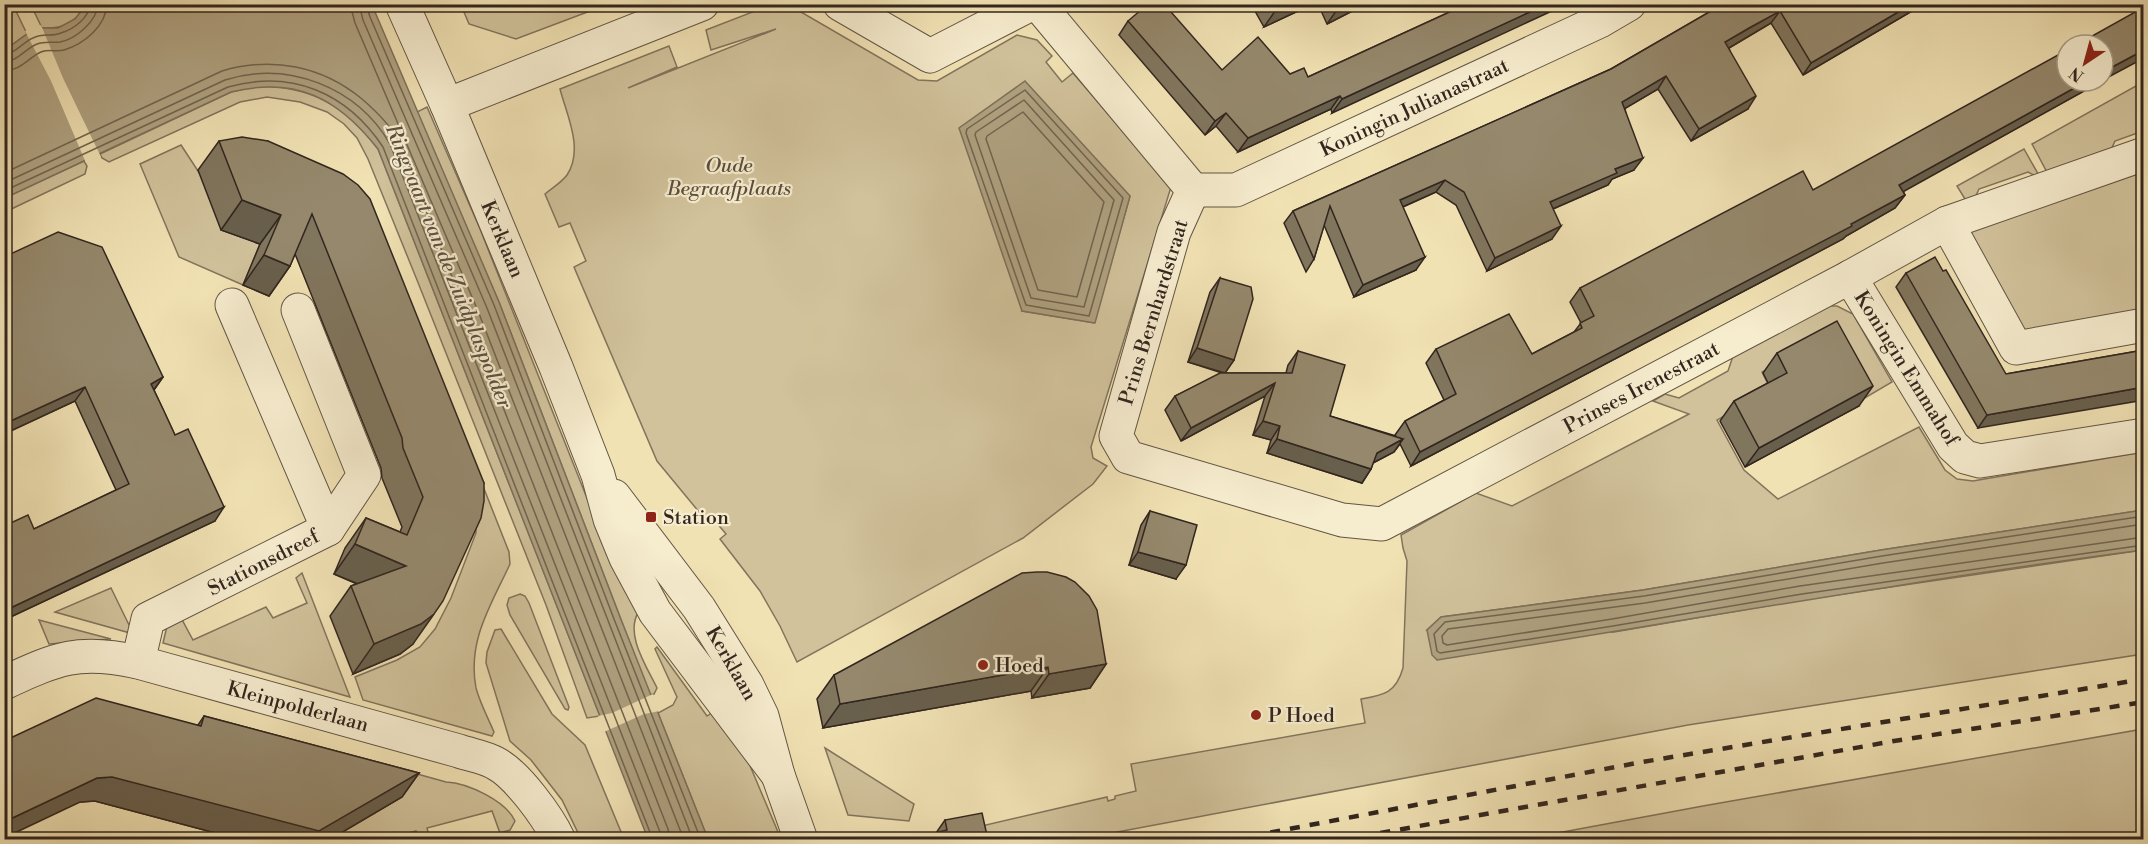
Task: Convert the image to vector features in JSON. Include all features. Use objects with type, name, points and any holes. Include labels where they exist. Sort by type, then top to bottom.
[{"type":"street","name":"Kerklaan","points":[[402,4],[447,105],[556,367],[598,476],[699,608],[747,684],[762,716],[778,775],[801,840]]},
{"type":"street","points":[[447,105],[702,4]]},
{"type":"street","points":[[840,4],[930,56],[1031,4]]},
{"type":"street","points":[[1038,4],[1193,190]]},
{"type":"street","name":"Koningin Julianastraat","points":[[1193,190],[1236,190],[1600,21],[1629,4]]},
{"type":"street","name":"Prinses Irenestraat","points":[[1128,457],[1342,520],[1382,524],[1850,277],[1947,223],[2144,154]]},
{"type":"street","name":"Prins Bernhardstraat","points":[[1128,457],[1116,436],[1174,232],[1193,190]]},
{"type":"street","points":[[1947,223],[2016,348],[2144,325]]},
{"type":"street","name":"Koningin Emmahof","points":[[1850,277],[1953,446],[1965,457],[1980,462],[2144,435]]},
{"type":"street","name":"Stationsdreef","points":[[138,662],[148,620],[328,529],[232,305]]},
{"type":"street","points":[[298,310],[364,475],[328,529]]},
{"type":"street","name":"Kleinpolderlaan","points":[[4,683],[50,662],[77,656],[107,655],[138,662],[495,763],[517,781],[539,807],[559,840]]},
{"type":"green space","name":"Oude Begraafplaats","points":[[773,4],[789,5],[918,80],[937,81],[1017,35],[1037,40],[1052,56],[1046,62],[1062,82],[1073,73],[1171,187],[1091,447],[1093,458],[1107,466],[1093,484],[1023,538],[797,662],[760,591],[720,539],[726,534],[710,515],[704,518],[657,461],[574,267],[586,261],[570,223],[559,227],[545,194],[567,175],[574,154],[570,121],[560,89],[669,46],[677,67],[628,88],[776,29],[711,50],[706,30]],"holes":[[[1130,196],[1094,323],[1022,311]]]},
{"type":"green space","points":[[5,5],[13,5],[27,34],[5,50]]},
{"type":"green space","points":[[31,5],[86,5],[68,24],[42,28]]},
{"type":"green space","points":[[461,5],[606,5],[516,39],[469,24]]},
{"type":"green space","points":[[2143,82],[2143,131],[2115,141],[2109,154],[2049,176],[2032,144]]},
{"type":"green space","points":[[256,86],[294,90],[325,101],[352,121],[378,149],[600,716],[587,718],[546,605],[417,280],[368,159],[357,138],[344,124],[327,112],[300,102],[267,97],[240,102],[109,162],[100,154],[231,92]]},
{"type":"green space","points":[[427,107],[480,229],[604,541],[639,611],[635,620],[635,640],[657,688],[654,694],[650,695],[499,302],[417,112]]},
{"type":"green space","points":[[181,145],[198,171],[260,244],[243,285],[179,257],[140,164]]},
{"type":"green space","points":[[2024,149],[2041,179],[2028,172],[1979,189],[1973,202],[1968,204],[1957,186]]},
{"type":"green space","points":[[84,161],[87,166],[85,174],[5,212],[4,198]]},
{"type":"green space","points":[[2143,169],[2143,319],[2019,342],[1958,234]]},
{"type":"green space","points":[[391,253],[509,552],[510,564],[482,624],[475,655],[476,688],[494,732],[492,736],[363,700],[355,677],[397,660],[420,647],[435,629],[451,598],[476,533],[475,511]]},
{"type":"green space","points":[[1820,306],[1837,306],[1853,314],[1892,382],[1858,402],[1825,339],[1762,372],[1771,390],[1717,420],[1744,470],[1778,499],[1919,427],[1945,470],[1957,479],[1973,481],[2143,452],[2143,510],[1881,550],[1643,590],[1441,617],[1427,630],[1614,632],[1802,600],[2143,550],[2143,654],[1688,725],[1080,839],[975,839],[973,828],[1107,797],[1108,801],[1115,799],[1115,796],[1136,791],[1131,764],[1365,723],[1361,699],[1383,694],[1393,688],[1403,668],[1407,561],[1401,535],[1476,493],[1512,506],[1689,414],[1653,401],[1665,394],[1679,398],[1728,371],[1734,353]]},
{"type":"green space","points":[[302,573],[350,697],[163,643],[167,626],[180,616],[193,640],[266,607],[273,618],[307,603],[296,578]]},
{"type":"green space","points":[[111,588],[131,629],[130,633],[55,612]]},
{"type":"green space","points":[[520,594],[525,596],[529,603],[569,707],[568,710],[565,709],[510,615],[507,605],[509,598]]},
{"type":"green space","points":[[39,620],[111,639],[49,644]]},
{"type":"green space","points":[[501,629],[552,714],[585,745],[624,839],[581,839],[562,800],[531,760],[510,741],[486,663],[487,652],[495,630]]},
{"type":"green space","points":[[657,647],[707,716],[716,710],[748,761],[781,839],[708,839],[658,713],[673,705],[677,697],[655,649]]},
{"type":"green space","points":[[2143,729],[2143,839],[1525,839],[1703,806]]},
{"type":"green space","points":[[825,748],[914,804],[909,821],[848,815]]},
{"type":"green space","points":[[335,751],[465,786],[495,800],[515,821],[510,830],[500,833],[492,811],[427,828],[430,839],[419,839],[416,831],[385,839],[329,839],[401,797]]},
{"type":"water","name":"Ringvaart van de Zuidplaspolder","points":[[86,5],[372,5],[499,302],[708,839],[648,839],[378,149],[347,116],[314,95],[296,90],[276,87],[231,92],[5,198],[5,50],[27,34],[42,28],[58,28],[75,19]]},
{"type":"water","points":[[1025,81],[1130,196],[1095,323],[1022,311],[959,128]]},
{"type":"water","points":[[2143,510],[2143,550],[1878,589],[1437,660],[1432,655],[1427,630],[1441,617],[1643,590],[1881,550]]},
{"type":"pier","points":[[41,25],[63,78],[101,157],[86,163],[51,81],[25,31]]},
{"type":"pier","points":[[653,694],[660,711],[644,714],[604,732],[598,716],[612,713]]},
{"type":"building","points":[[1148,4],[1164,4],[1222,70],[1258,37],[1290,74],[1304,68],[1308,77],[1467,4],[1547,4],[1342,99],[1340,96],[1248,138],[1226,113],[1215,121],[1128,21]]},
{"type":"building","points":[[1723,4],[1912,4],[1811,63],[1780,11],[1725,42],[1756,96],[1699,129],[1666,76],[1622,102],[1643,158],[1615,169],[1617,173],[1550,202],[1561,226],[1495,258],[1464,192],[1445,180],[1400,200],[1425,257],[1363,285],[1330,206],[1314,259],[1293,211],[1611,69]]},
{"type":"building","points":[[2137,11],[2144,22],[2144,50],[2115,66],[2115,33],[2098,33]]},
{"type":"building","points":[[2055,57],[2055,93],[2065,93],[1899,185],[1905,195],[1851,224],[1852,226],[1420,452],[1405,421],[1456,394],[1436,349],[1509,314],[1532,354],[1582,328],[1580,323],[1594,316],[1580,288],[1803,171],[1813,190]]},
{"type":"building","points":[[242,137],[268,141],[343,174],[358,185],[370,199],[484,483],[481,518],[443,601],[434,614],[421,624],[374,644],[351,586],[406,566],[355,544],[366,518],[407,535],[423,497],[403,448],[402,438],[312,214],[290,266],[264,255],[281,215],[242,200],[219,141]]},
{"type":"building","points":[[58,232],[102,247],[163,377],[151,384],[175,435],[188,429],[224,507],[4,611],[4,542],[8,541],[4,533],[4,526],[28,515],[34,529],[129,484],[85,387],[4,424],[4,257]]},
{"type":"building","points":[[1935,257],[1943,271],[1946,270],[2006,374],[2144,350],[2144,387],[1987,415],[1906,273]]},
{"type":"building","points":[[1220,278],[1251,287],[1253,299],[1234,360],[1197,348]]},
{"type":"building","points":[[1837,321],[1873,386],[1759,448],[1734,401],[1787,373],[1777,353]]},
{"type":"building","points":[[1298,351],[1345,365],[1330,416],[1403,439],[1377,453],[1371,469],[1277,439],[1280,426],[1263,421],[1275,383],[1191,428],[1175,396],[1220,373],[1292,373]]},
{"type":"building","points":[[1150,511],[1197,525],[1186,565],[1138,552]]},
{"type":"building","name":"Hoed","points":[[1047,572],[1075,582],[1089,596],[1097,610],[1106,664],[1049,674],[1048,667],[840,704],[834,675],[1022,573]]},
{"type":"building","points":[[96,698],[201,726],[204,716],[419,773],[319,831],[112,777],[97,778],[4,822],[4,741]]},
{"type":"building","points":[[982,813],[988,840],[935,840],[934,833],[947,830],[945,820]]},
{"type":"railway","points":[[1231,840],[1642,762],[2144,679]]},
{"type":"railway","points":[[1341,840],[1894,741],[2144,702]]},
{"type":"place","name":"Station","points":[[651,517]]},
{"type":"place","name":"Hoed","points":[[983,665]]},
{"type":"place","name":"P Hoed","points":[[1256,715]]}]
